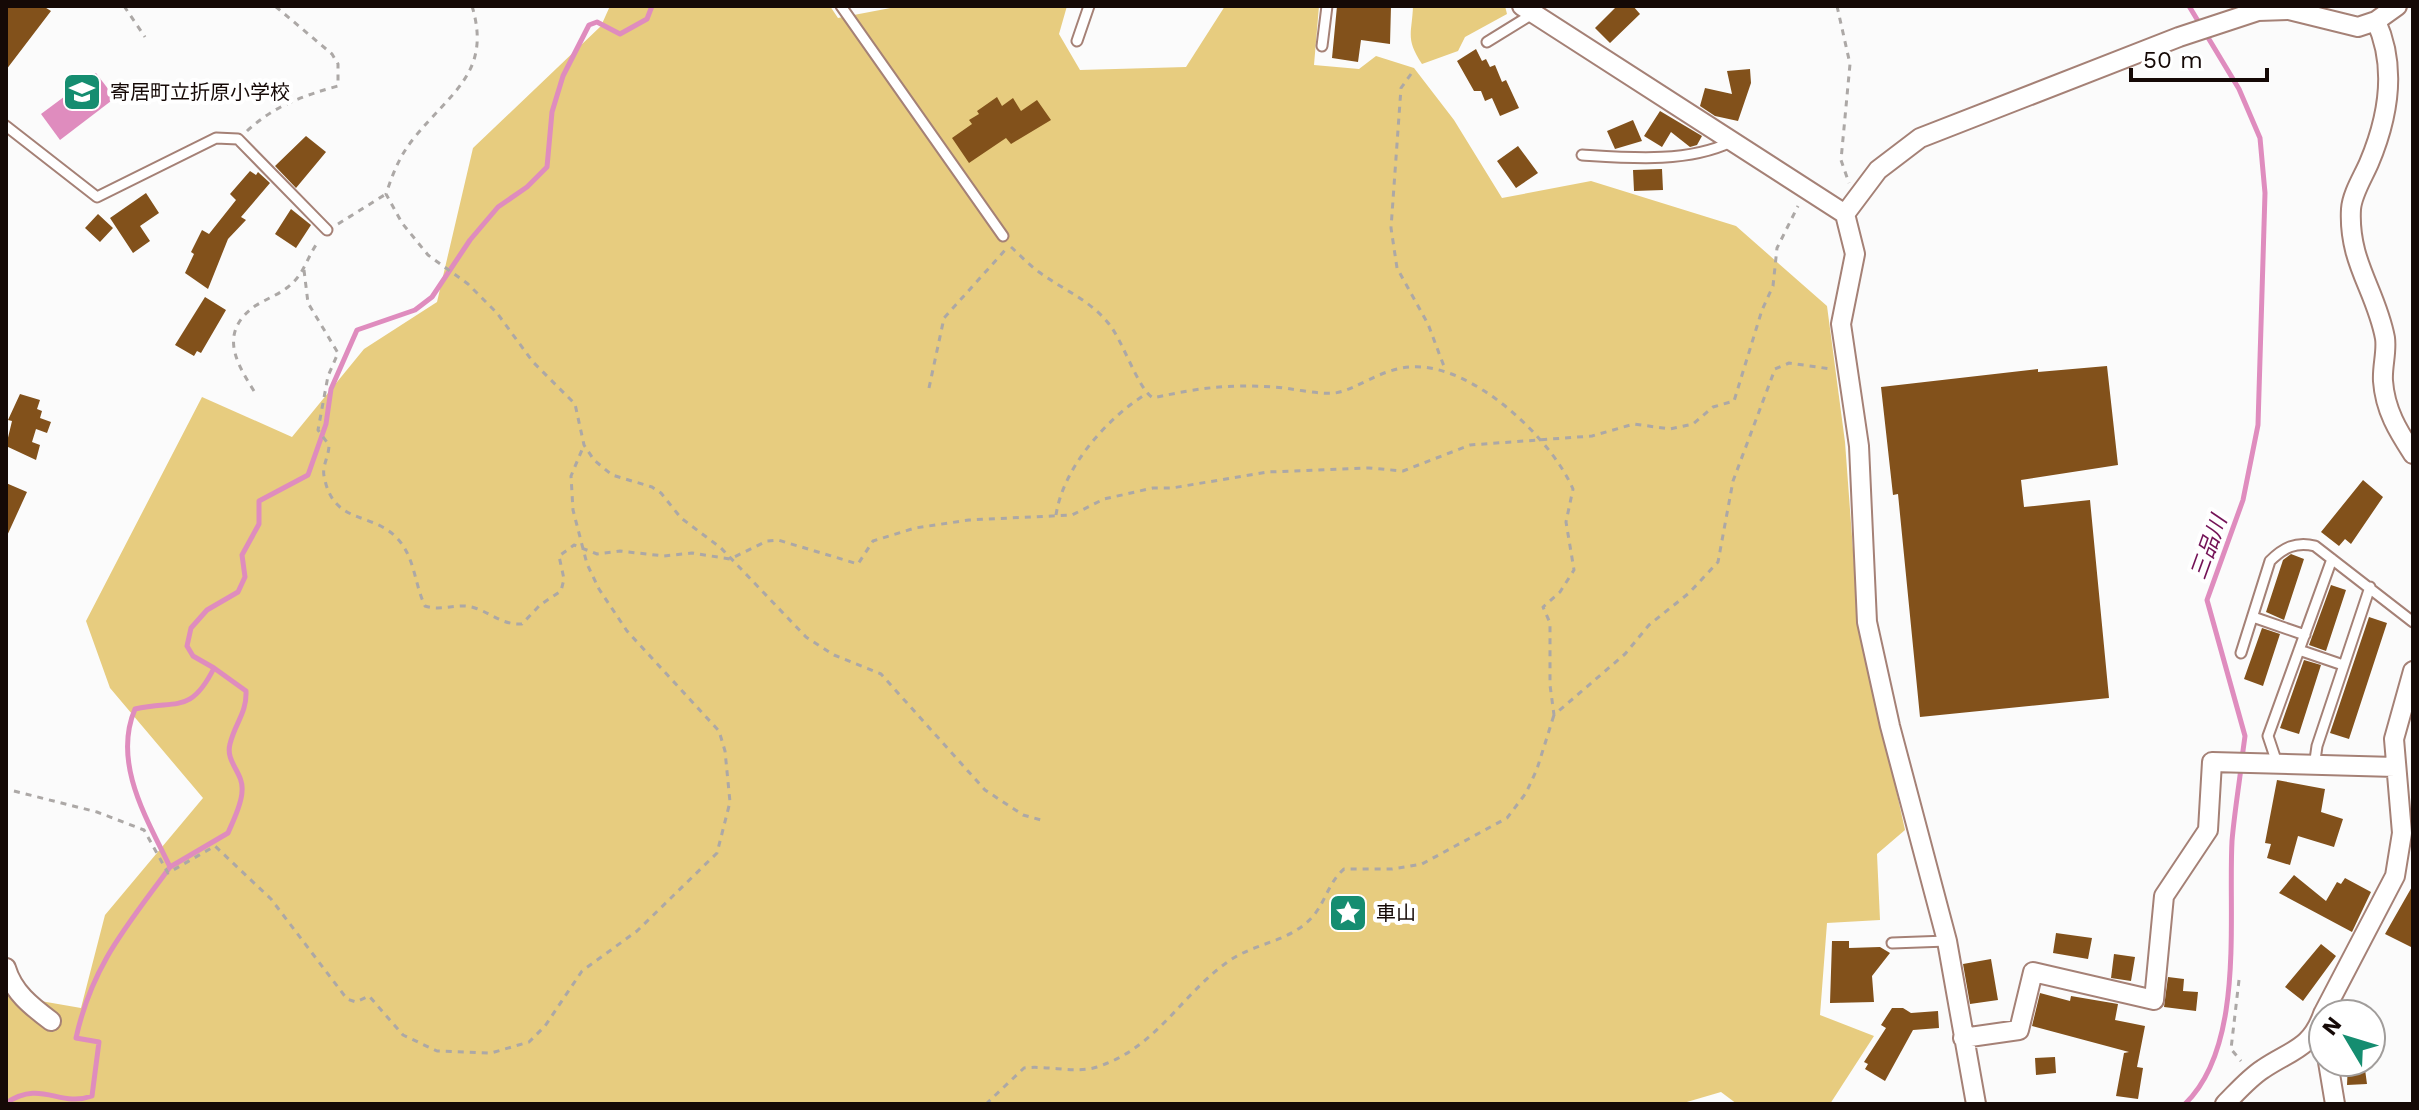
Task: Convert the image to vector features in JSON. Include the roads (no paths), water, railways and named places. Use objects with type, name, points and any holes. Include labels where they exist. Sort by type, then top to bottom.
[{"type":"street","points":[[1845,214],[1878,170],[1920,138],[2179,37],[2258,11],[2289,10],[2358,27],[2376,21],[2397,6]]},
{"type":"street","points":[[1528,10],[1845,214],[1855,254],[1841,324],[1859,446],[1867,622],[1890,726],[1947,941],[1976,1104]]},
{"type":"street","points":[[2376,21],[2386,42],[2389,78],[2377,145],[2351,205],[2352,249],[2378,311],[2385,341],[2383,382],[2391,420],[2413,454]]},
{"type":"street","points":[[2331,998],[2395,876],[2406,785],[2395,767],[2394,739],[2413,671]]},
{"type":"street","points":[[1963,1038],[2019,1030],[2033,972],[2154,1000],[2164,896],[2208,830],[2212,762],[2395,767]]},
{"type":"street","points":[[2395,876],[2413,885]]},
{"type":"street","points":[[6,968],[10,983],[51,1021]]},
{"type":"street","points":[[2225,1104],[2254,1076],[2307,1047]]},
{"type":"street","points":[[2331,1078],[2335,1104]]},
{"type":"lane","points":[[841,6],[1003,236]]},
{"type":"lane","points":[[1077,41],[1089,6]]},
{"type":"lane","points":[[1322,46],[1327,6]]},
{"type":"lane","points":[[1487,42],[1528,10]]},
{"type":"lane","points":[[6,126],[97,197],[216,138],[238,139],[327,230]]},
{"type":"lane","points":[[1582,155],[1683,155],[1712,151],[1734,141]]},
{"type":"lane","points":[[2241,653],[2270,561],[2280,551],[2301,542],[2315,546],[2413,622]]},
{"type":"lane","points":[[2278,766],[2268,736],[2332,559]]},
{"type":"lane","points":[[2314,767],[2317,746],[2370,587]]},
{"type":"lane","points":[[2253,617],[2305,635]]},
{"type":"lane","points":[[2299,650],[2343,665]]},
{"type":"lane","points":[[1892,943],[1947,941]]},
{"type":"waterway","points":[[6,1103],[30,1093],[70,1099],[92,1096],[99,1042],[76,1038],[83,1012],[101,967],[170,867],[143,810],[130,770],[129,729],[135,709],[189,699],[197,693],[214,668],[193,656],[187,646],[191,628],[207,610],[238,592],[245,577],[242,555],[259,524],[259,501],[308,475],[326,424],[331,389],[357,330],[415,310],[432,297],[470,240],[498,207],[527,187],[547,167],[552,112],[563,76],[589,25],[597,22],[620,34],[647,19],[652,6]]},
{"type":"waterway","name":"三品川","points":[[2189,6],[2239,89],[2260,138],[2265,193],[2258,425],[2243,500],[2207,600],[2245,736],[2242,758]]},
{"type":"waterway","points":[[170,867],[228,833],[241,801],[242,785],[229,750],[245,706],[246,691],[214,668]]},
{"type":"waterway","name":"三品川","points":[[2185,1104],[2204,1079],[2217,1049],[2225,1016],[2230,980],[2232,841],[2241,768]]},
{"type":"place","name":"寄居町立折原小学校","points":[[82,92]]},
{"type":"place","name":"車山","points":[[1348,913]]}]
